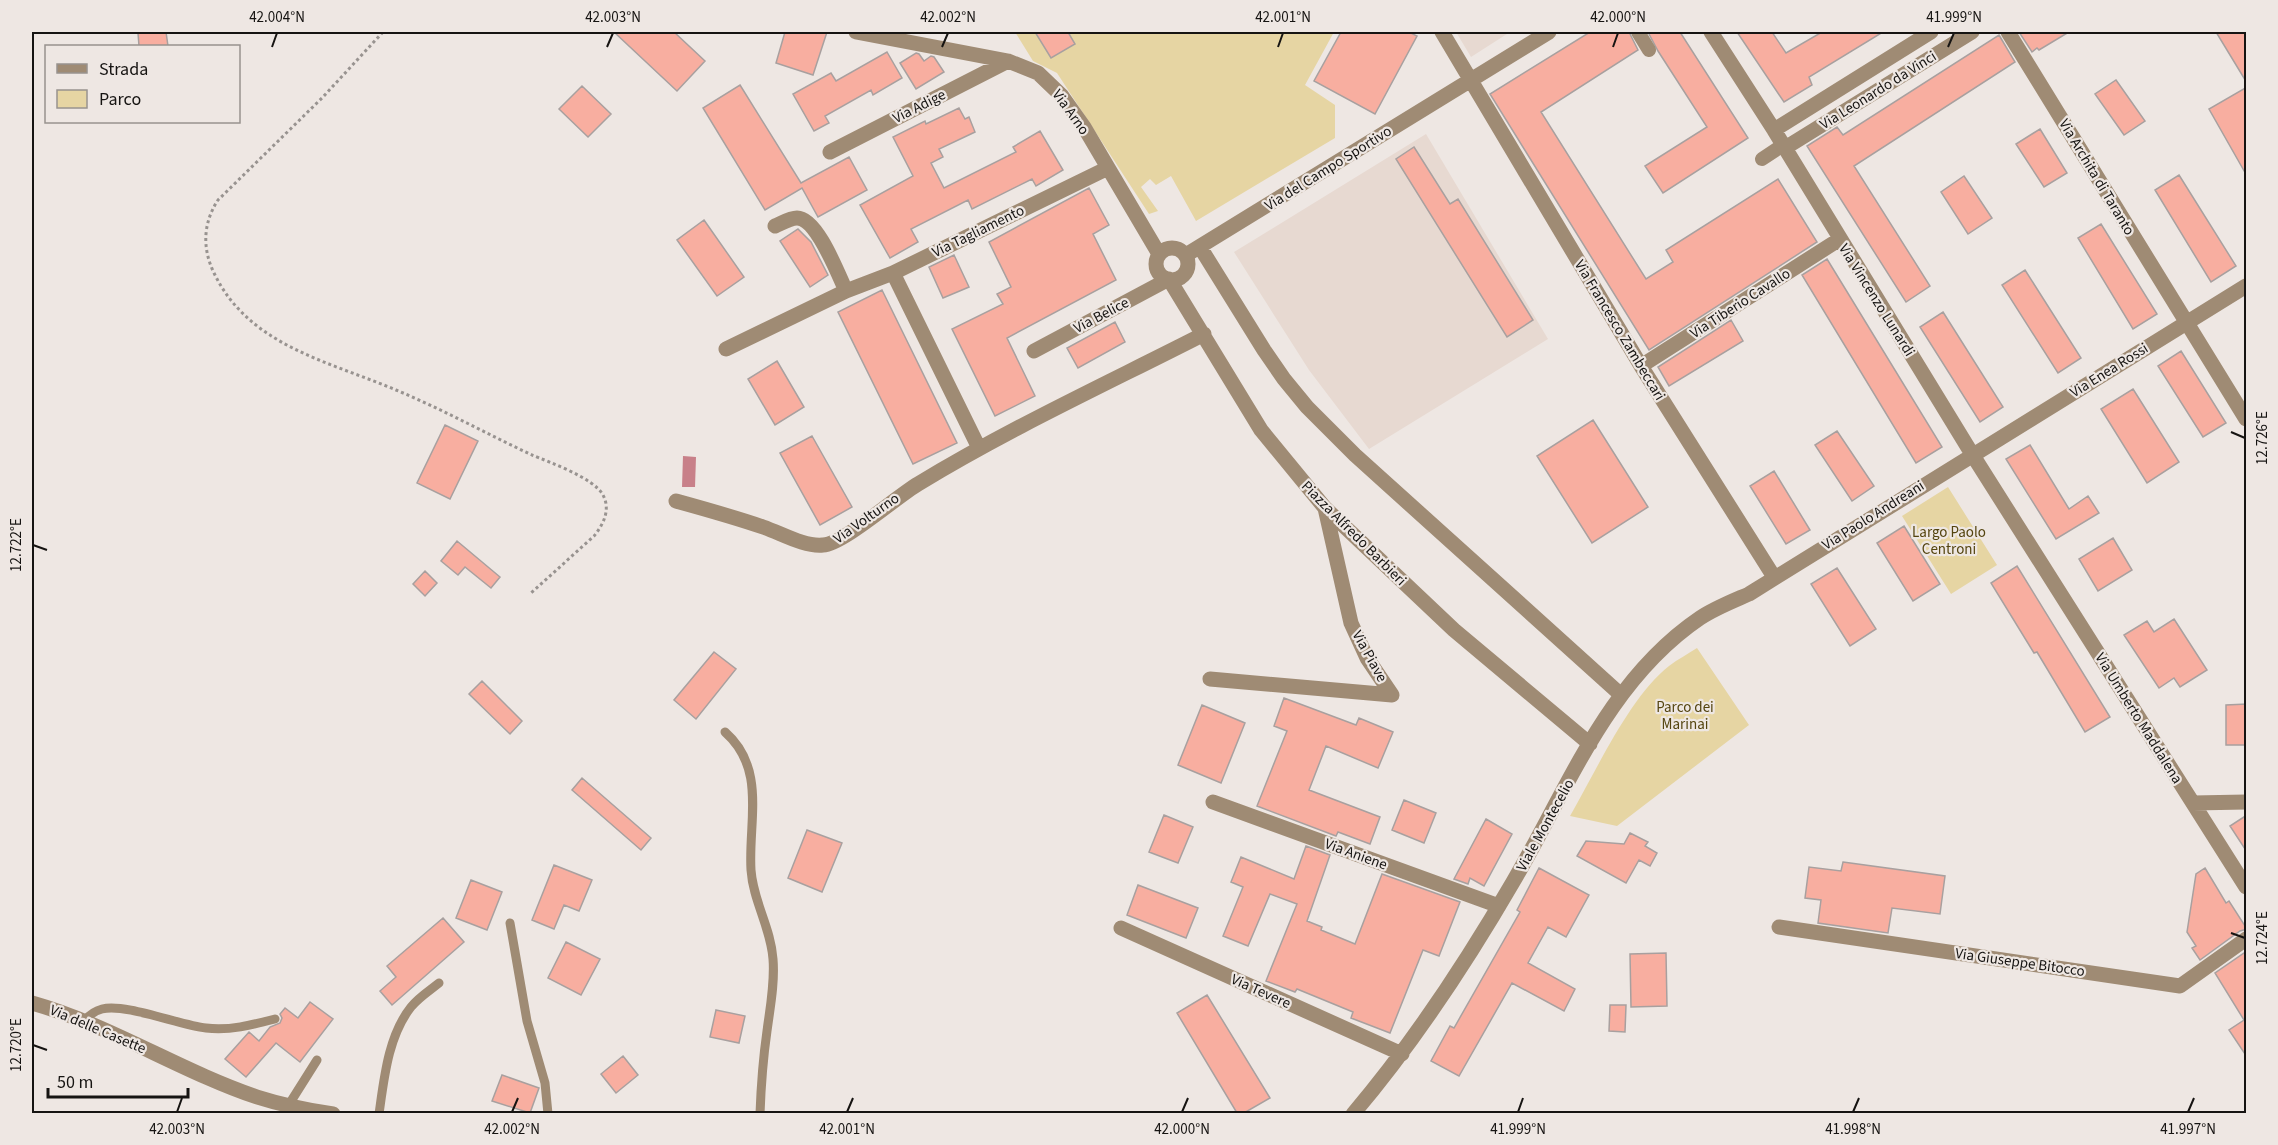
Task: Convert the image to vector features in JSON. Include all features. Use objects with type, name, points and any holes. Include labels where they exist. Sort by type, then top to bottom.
[{"type":"street","name":"Via Arno","points":[[856,32],[1008,61],[1032,70],[1056,89],[1084,128],[1160,255]]},
{"type":"street","name":"Via Francesco Zambeccari","points":[[1442,32],[1641,366],[1774,577]]},
{"type":"street","name":"Via del Campo Sportivo","points":[[1186,255],[1549,32]]},
{"type":"street","points":[[1638,32],[1649,50]]},
{"type":"street","name":"Via Vincenzo Lunardi","points":[[1711,32],[1784,146],[1972,454]]},
{"type":"street","name":"Via Leonardo da Vinci","points":[[1774,130],[1931,32]]},
{"type":"street","name":"Via Leonardo da Vinci","points":[[1784,146],[1972,32]]},
{"type":"street","name":"Via Archita di Taranto","points":[[2008,32],[2247,419]]},
{"type":"street","name":"Via Adige","points":[[830,152],[1008,61]]},
{"type":"street","points":[[1762,159],[1784,146]]},
{"type":"street","name":"Via Tagliamento","points":[[726,349],[846,291],[893,273],[1108,168]]},
{"type":"street","points":[[775,226],[794,218],[804,219],[809,223],[817,233],[846,291]]},
{"type":"street","name":"Via Tiberio Cavallo","points":[[1641,366],[1840,239]]},
{"type":"street","points":[[1200,247],[1270,360],[1307,407],[1355,455],[1620,694]]},
{"type":"street","points":[[1173,248],[1186,255],[1188,264],[1185,273],[1178,278],[1163,277],[1157,266],[1160,255],[1173,248]]},
{"type":"street","points":[[893,273],[980,448]]},
{"type":"street","name":"Piazza Alfredo Barbieri","points":[[1169,279],[1258,425],[1324,508],[1454,630],[1590,744]]},
{"type":"street","name":"Via Belice","points":[[1034,351],[1169,279]]},
{"type":"street","name":"Via Enea Rossi","points":[[1972,454],[2247,286]]},
{"type":"street","name":"Via Volturno","points":[[676,501],[753,523],[807,543],[825,545],[838,541],[900,495],[980,448],[1204,334]]},
{"type":"street","name":"Via Umberto Maddalena","points":[[1972,454],[2247,887]]},
{"type":"street","name":"Via Paolo Andreani","points":[[1774,577],[1972,454]]},
{"type":"street","name":"Via Piave","points":[[1210,679],[1392,694],[1367,657],[1351,623],[1324,508]]},
{"type":"street","name":"Viale Montecelio","points":[[1353,1113],[1402,1054],[1499,906],[1620,694],[1651,659],[1703,615],[1749,594],[1774,577]]},
{"type":"street","name":"Via Aniene","points":[[1213,802],[1499,906]]},
{"type":"street","points":[[2193,803],[2247,802]]},
{"type":"street","name":"Via Giuseppe Bitocco","points":[[1779,927],[2180,986],[2247,939]]},
{"type":"street","name":"Via Tevere","points":[[1121,928],[1402,1054]]},
{"type":"street","name":"Via delle Casette","points":[[32,1003],[83,1022],[233,1088],[288,1106],[333,1113]]},
{"type":"lane","points":[[725,732],[742,750],[750,773],[753,816],[751,870],[756,898],[768,930],[773,959],[772,995],[762,1070],[760,1113]]},
{"type":"lane","points":[[510,922],[525,1014],[545,1083],[548,1113]]},
{"type":"lane","points":[[379,1113],[387,1066],[402,1020],[418,999],[439,983]]},
{"type":"lane","points":[[83,1022],[93,1012],[107,1008],[128,1009],[207,1028],[238,1027],[275,1019]]},
{"type":"lane","points":[[288,1106],[317,1060]]},
{"type":"path","points":[[383,32],[322,98],[218,200],[206,225],[205,245],[208,260],[219,285],[240,312],[252,324],[281,343],[310,357],[398,390],[490,436],[563,468],[598,489],[603,495],[606,507],[600,528],[530,594]]},
{"type":"shaded area","points":[[1456,32],[1510,32],[1471,57]]},
{"type":"shaded area","points":[[1426,134],[1548,339],[1369,449],[1309,370],[1234,252]]},
{"type":"shaded area","points":[[683,456],[696,457],[695,487],[682,487]]},
{"type":"green space","points":[[1015,32],[1334,32],[1305,85],[1335,105],[1335,138],[1196,221],[1171,176],[1156,185],[1150,179],[1141,187],[1158,211],[1149,214],[1057,73],[1033,61]]},
{"type":"green space","name":"Largo Paolo Centroni","points":[[1948,487],[1997,565],[1951,594],[1902,516]]},
{"type":"green space","name":"Parco dei Marinai","points":[[1697,648],[1749,725],[1617,826],[1570,816],[1614,736],[1641,696],[1669,666]]},
{"type":"building","points":[[166,32],[168,45],[139,45],[138,33]]},
{"type":"building","points":[[614,32],[674,32],[705,61],[677,91]]},
{"type":"building","points":[[785,32],[827,32],[813,75],[776,63]]},
{"type":"building","points":[[1035,32],[1068,32],[1075,44],[1051,58]]},
{"type":"building","points":[[1341,32],[1409,32],[1417,36],[1375,114],[1314,81]]},
{"type":"building","points":[[1590,32],[1629,32],[1638,50],[1541,112],[1646,279],[1673,262],[1666,250],[1778,179],[1817,242],[1649,350],[1490,94]]},
{"type":"building","points":[[1648,32],[1680,32],[1748,138],[1663,193],[1645,166],[1707,127]]},
{"type":"building","points":[[1737,32],[1772,32],[1786,53],[1822,32],[1883,32],[1809,77],[1812,85],[1784,102]]},
{"type":"building","points":[[2019,32],[2069,32],[2032,52]]},
{"type":"building","points":[[2216,32],[2247,32],[2247,83]]},
{"type":"building","points":[[1999,35],[2015,62],[1854,166],[1930,286],[1906,302],[1807,146],[1837,127],[1843,135]]},
{"type":"building","points":[[887,52],[902,78],[873,95],[871,90],[825,116],[829,123],[814,131],[793,94],[831,73],[836,81]]},
{"type":"building","points":[[916,53],[924,61],[931,56],[934,57],[944,72],[916,89],[900,63]]},
{"type":"building","points":[[2116,80],[2145,121],[2124,135],[2095,94]]},
{"type":"building","points":[[740,85],[801,183],[849,157],[867,190],[818,217],[802,188],[765,210],[703,108]]},
{"type":"building","points":[[582,86],[611,114],[588,137],[559,109]]},
{"type":"building","points":[[2247,87],[2247,176],[2209,109]]},
{"type":"building","points":[[959,108],[965,119],[969,117],[975,132],[939,149],[943,157],[931,163],[944,188],[1016,152],[1013,147],[1040,131],[1063,170],[1036,186],[1032,179],[972,209],[968,200],[911,229],[918,242],[890,258],[860,205],[913,176],[893,137]]},
{"type":"building","points":[[2040,129],[2067,173],[2044,187],[2016,144]]},
{"type":"building","points":[[1414,147],[1450,204],[1458,199],[1533,320],[1507,337],[1396,159]]},
{"type":"building","points":[[2179,175],[2236,266],[2211,282],[2155,190]]},
{"type":"building","points":[[1964,176],[1992,218],[1968,234],[1941,192]]},
{"type":"building","points":[[1089,188],[1109,225],[1093,234],[1116,280],[1007,338],[1035,396],[995,416],[952,329],[1003,304],[997,294],[1011,287],[989,242]]},
{"type":"building","points":[[704,220],[744,277],[717,296],[677,240]]},
{"type":"building","points":[[2101,224],[2157,314],[2133,329],[2078,238]]},
{"type":"building","points":[[798,229],[811,242],[828,275],[810,287],[780,241]]},
{"type":"building","points":[[954,255],[969,287],[943,298],[929,267]]},
{"type":"building","points":[[1827,259],[1942,447],[1916,463],[1802,275]]},
{"type":"building","points":[[2025,270],[2081,358],[2058,373],[2002,285]]},
{"type":"building","points":[[882,290],[957,443],[913,464],[838,312]]},
{"type":"building","points":[[1943,312],[2003,407],[1980,422],[1920,327]]},
{"type":"building","points":[[1731,320],[1743,341],[1669,386],[1658,367]]},
{"type":"building","points":[[1115,322],[1125,342],[1078,368],[1067,348]]},
{"type":"building","points":[[2181,351],[2226,423],[2203,437],[2158,366]]},
{"type":"building","points":[[777,361],[804,407],[775,425],[748,379]]},
{"type":"building","points":[[2133,389],[2179,462],[2147,483],[2101,409]]},
{"type":"building","points":[[1593,420],[1648,507],[1592,543],[1537,456]]},
{"type":"building","points":[[445,425],[478,441],[450,499],[417,483]]},
{"type":"building","points":[[1837,431],[1874,486],[1852,501],[1815,445]]},
{"type":"building","points":[[812,436],[852,507],[820,525],[780,453]]},
{"type":"building","points":[[2030,445],[2069,509],[2088,496],[2099,513],[2056,539],[2006,459]]},
{"type":"building","points":[[1774,471],[1810,530],[1786,544],[1750,486]]},
{"type":"building","points":[[1904,526],[1940,584],[1913,601],[1877,543]]},
{"type":"building","points":[[2113,538],[2132,570],[2098,591],[2079,559]]},
{"type":"building","points":[[457,541],[500,577],[491,588],[465,567],[458,575],[441,561]]},
{"type":"building","points":[[2017,566],[2110,717],[2085,732],[2037,652],[2034,653],[1991,583]]},
{"type":"building","points":[[1837,568],[1876,629],[1850,646],[1811,584]]},
{"type":"building","points":[[425,571],[437,583],[425,596],[413,584]]},
{"type":"building","points":[[2174,619],[2207,670],[2180,687],[2174,678],[2159,688],[2124,635],[2147,621],[2154,632]]},
{"type":"building","points":[[714,652],[736,669],[696,719],[674,700]]},
{"type":"building","points":[[482,681],[522,721],[510,734],[469,694]]},
{"type":"building","points":[[1284,698],[1356,725],[1359,718],[1393,732],[1378,768],[1326,746],[1309,790],[1380,817],[1370,844],[1338,832],[1336,836],[1257,806],[1287,731],[1274,726]]},
{"type":"building","points":[[2247,704],[2247,745],[2226,745],[2226,705]]},
{"type":"building","points":[[1202,705],[1245,723],[1221,783],[1178,765]]},
{"type":"building","points":[[582,778],[651,838],[641,850],[572,790]]},
{"type":"building","points":[[1404,800],[1436,813],[1424,843],[1392,830]]},
{"type":"building","points":[[1164,815],[1193,827],[1178,863],[1149,852]]},
{"type":"building","points":[[2247,815],[2247,852],[2230,826]]},
{"type":"building","points":[[1486,819],[1512,834],[1484,886],[1470,878],[1468,884],[1454,879]]},
{"type":"building","points":[[807,830],[842,843],[822,892],[788,878]]},
{"type":"building","points":[[1630,833],[1648,842],[1645,846],[1657,853],[1650,866],[1639,860],[1626,883],[1577,856],[1586,841],[1624,844]]},
{"type":"building","points":[[1306,846],[1330,855],[1307,921],[1322,927],[1321,930],[1355,944],[1382,874],[1460,902],[1439,956],[1423,950],[1390,1033],[1351,1018],[1353,1012],[1297,989],[1295,992],[1266,981],[1297,904],[1270,894],[1248,946],[1223,936],[1243,887],[1231,882],[1241,857],[1294,879]]},
{"type":"building","points":[[1843,862],[1945,876],[1940,914],[1892,908],[1888,933],[1818,923],[1821,900],[1805,898],[1809,867],[1841,871]]},
{"type":"building","points":[[554,865],[592,880],[579,911],[564,905],[554,929],[532,920]]},
{"type":"building","points":[[1539,868],[1589,895],[1566,937],[1548,927],[1528,963],[1575,989],[1564,1011],[1512,983],[1459,1076],[1431,1061],[1450,1026],[1454,1028],[1520,912],[1517,910]]},
{"type":"building","points":[[2205,868],[2226,903],[2229,901],[2247,929],[2240,931],[2200,960],[2192,948],[2196,946],[2187,932],[2196,874]]},
{"type":"building","points":[[471,880],[502,892],[487,930],[456,918]]},
{"type":"building","points":[[1138,885],[1198,908],[1186,938],[1127,915]]},
{"type":"building","points":[[443,918],[464,942],[392,1005],[380,991],[396,977],[387,966]]},
{"type":"building","points":[[566,942],[600,959],[581,995],[548,978]]},
{"type":"building","points":[[2247,951],[2247,1057],[2229,1030],[2244,1020],[2215,973]]},
{"type":"building","points":[[1666,953],[1667,1006],[1631,1007],[1630,954]]},
{"type":"building","points":[[1207,995],[1270,1098],[1244,1113],[1237,1113],[1177,1013]]},
{"type":"building","points":[[310,1002],[333,1019],[300,1062],[276,1043],[246,1077],[225,1059],[249,1032],[259,1041],[270,1027],[280,1023],[282,1018],[280,1014],[285,1008],[298,1018]]},
{"type":"building","points":[[1610,1005],[1626,1005],[1625,1032],[1609,1031]]},
{"type":"building","points":[[716,1010],[745,1016],[739,1043],[710,1037]]},
{"type":"building","points":[[623,1056],[638,1075],[616,1093],[601,1074]]},
{"type":"building","points":[[502,1075],[539,1088],[530,1113],[492,1101]]}]
